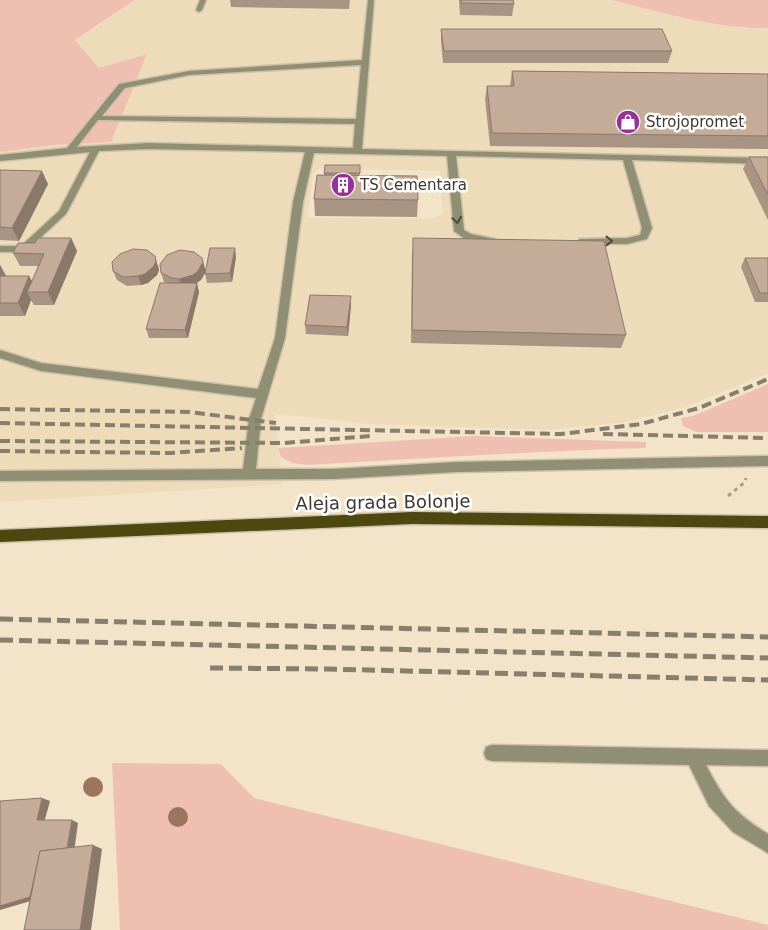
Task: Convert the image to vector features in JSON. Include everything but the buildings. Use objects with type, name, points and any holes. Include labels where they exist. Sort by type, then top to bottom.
[{"type":"main road","name":"Aleja grada Bolonje","points":[[0,536],[412,518],[768,522]]},
{"type":"lane","points":[[199,10],[203,0]]},
{"type":"lane","points":[[357,152],[371,0]]},
{"type":"lane","points":[[70,150],[122,86],[189,73],[366,62]]},
{"type":"lane","points":[[96,118],[360,122]]},
{"type":"lane","points":[[0,158],[70,150],[148,146],[768,161]]},
{"type":"lane","points":[[0,249],[23,249],[63,212],[96,148]]},
{"type":"lane","points":[[249,474],[256,419],[280,338],[298,202],[310,150]]},
{"type":"lane","points":[[452,154],[459,230],[468,237],[485,241],[504,241]]},
{"type":"lane","points":[[570,241],[627,242],[644,237],[647,228],[626,158]]},
{"type":"lane","points":[[0,354],[41,367],[263,394]]},
{"type":"lane","points":[[0,476],[333,474],[457,467],[768,461]]},
{"type":"lane","points":[[492,753],[768,758]]},
{"type":"lane","points":[[694,757],[716,800],[739,826],[768,844]]},
{"type":"shaded area","points":[[0,0],[135,0],[75,40],[99,68],[147,54],[111,142],[54,145],[0,152]]},
{"type":"shaded area","name":"Strojopromet","points":[[135,0],[610,0],[749,29],[768,28],[768,373],[685,407],[626,422],[546,430],[373,424],[275,414],[282,484],[0,502],[0,152],[54,145],[111,142],[147,54],[99,68],[75,40]],"holes":[[[319,168],[440,171],[443,214],[433,219],[307,218],[313,175]]]},
{"type":"shaded area","points":[[611,0],[768,0],[768,28],[750,28],[710,23]]},
{"type":"shaded area","points":[[768,384],[768,432],[697,432],[683,426],[681,418],[693,416]]},
{"type":"shaded area","points":[[475,436],[646,442],[646,448],[307,465],[292,463],[281,457],[278,448]]},
{"type":"shaded area","points":[[112,763],[221,764],[254,798],[768,925],[768,930],[120,930]]},
{"type":"railway","points":[[0,423],[561,434],[641,424],[699,408],[768,379]]},
{"type":"railway","points":[[0,409],[189,412],[276,423]]},
{"type":"railway","points":[[603,434],[768,438]]},
{"type":"railway","points":[[0,441],[284,443],[371,436]]},
{"type":"railway","points":[[0,451],[170,453],[242,448]]},
{"type":"railway","points":[[0,619],[768,637]]},
{"type":"railway","points":[[0,640],[768,658]]},
{"type":"railway","points":[[210,668],[327,669],[768,680]]},
{"type":"place","name":"Strojopromet","points":[[628,122]]},
{"type":"place","name":"TS Cementara","points":[[343,185]]}]
